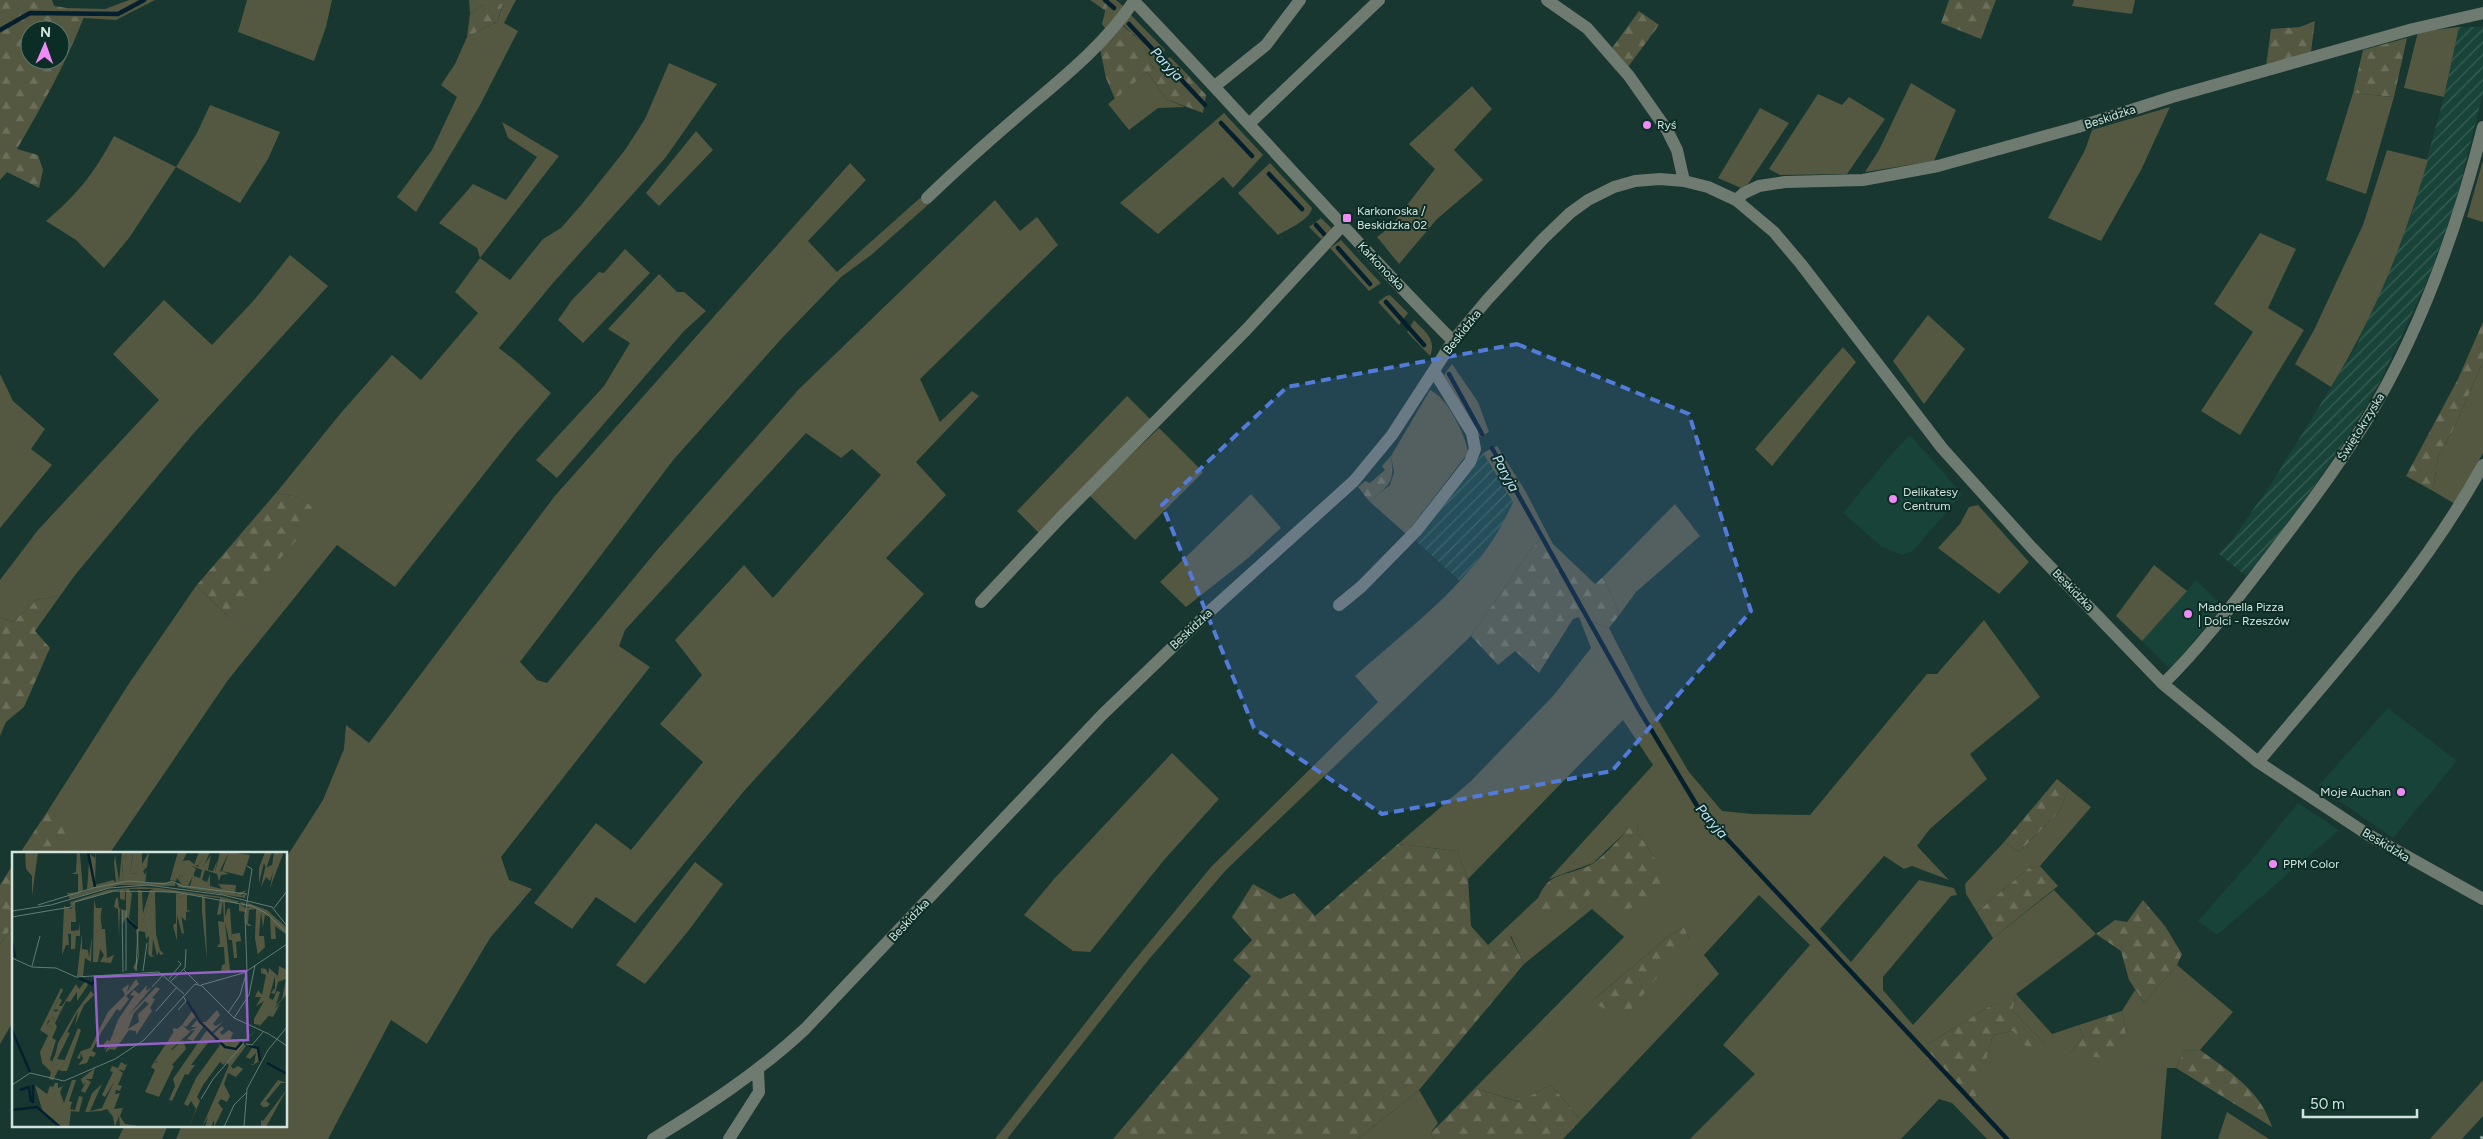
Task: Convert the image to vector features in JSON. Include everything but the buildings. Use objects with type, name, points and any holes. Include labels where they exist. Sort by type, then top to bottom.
[{"type":"street","points":[[927,198],[969,158],[1076,66],[1116,26],[1133,0]]},
{"type":"street","name":"Karkonoska","points":[[1133,0],[1250,123],[1342,226],[1453,340]]},
{"type":"street","points":[[1215,86],[1266,45],[1300,0]]},
{"type":"street","points":[[1250,123],[1379,0]]},
{"type":"street","points":[[1547,0],[1587,28],[1634,84],[1670,136],[1677,150],[1684,181]]},
{"type":"street","name":"Beskidzka","points":[[1736,200],[1758,186],[1784,182],[1863,180],[1938,166],[2078,127],[2172,97],[2412,28],[2483,13]]},
{"type":"street","name":"Świętokrzyska","points":[[2163,684],[2243,591],[2313,501],[2374,407],[2412,333],[2443,257],[2461,205],[2483,127]]},
{"type":"street","name":"Beskidzka","points":[[653,1139],[758,1071],[829,1004],[1102,715],[1210,611],[1354,481],[1392,435],[1453,340],[1543,239],[1570,213],[1588,200],[1614,187],[1636,181],[1660,178],[1708,187],[1736,200],[1756,215],[1788,247],[1920,421],[1960,468],[2032,548],[2163,684],[2258,762],[2373,837],[2483,899]]},
{"type":"street","points":[[981,602],[1063,514],[1246,330],[1342,226]]},
{"type":"street","points":[[1339,605],[1361,587],[1417,530],[1470,462],[1475,449],[1472,433],[1434,371]]},
{"type":"street","points":[[2258,762],[2371,629],[2445,528],[2483,465]]},
{"type":"street","points":[[729,1139],[758,1092],[758,1071]]},
{"type":"highlighted area","points":[[1517,344],[1689,414],[1751,611],[1612,771],[1382,814],[1254,728],[1162,505],[1287,387]]},
{"type":"shaded area","points":[[2459,27],[2483,27],[2483,93],[2455,205],[2429,277],[2381,380],[2352,431],[2283,531],[2246,576],[2219,554],[2235,536],[2273,481],[2357,345],[2412,213],[2444,97]]},
{"type":"shaded area","points":[[1910,435],[1962,494],[1913,551],[1902,555],[1882,547],[1843,513]]},
{"type":"shaded area","points":[[1483,453],[1513,502],[1504,525],[1461,582],[1416,541]]},
{"type":"shaded area","points":[[2196,580],[2223,606],[2170,669],[2142,641]]},
{"type":"shaded area","points":[[2388,708],[2457,761],[2393,838],[2318,786]]},
{"type":"shaded area","points":[[2298,803],[2339,830],[2217,935],[2198,921],[2251,861]]},
{"type":"green space","points":[[0,0],[52,0],[54,6],[67,8],[67,17],[84,17],[70,49],[70,20],[20,20],[20,70],[60,70],[17,149],[38,155],[43,170],[39,188],[7,172],[0,180]]},
{"type":"green space","points":[[129,0],[155,0],[116,20],[67,17],[67,8],[105,9]]},
{"type":"green space","points":[[247,0],[332,0],[326,27],[314,61],[238,32]]},
{"type":"green space","points":[[469,0],[516,0],[504,23],[518,31],[479,107],[416,212],[397,197],[432,150],[457,97],[441,85],[455,64],[467,37],[497,22],[503,5],[484,4],[470,14]]},
{"type":"green space","points":[[1090,0],[1108,0],[1106,11]]},
{"type":"green space","points":[[1108,0],[1116,0],[1124,7],[1107,31],[1102,24]]},
{"type":"green space","points":[[1949,0],[1996,0],[1981,39],[1941,23]]},
{"type":"green space","points":[[2074,0],[2135,0],[2132,14],[2072,6]]},
{"type":"green space","points":[[484,4],[503,4],[497,22],[467,37],[470,14]]},
{"type":"green space","points":[[1639,11],[1659,25],[1628,67],[1612,48]]},
{"type":"green space","points":[[1131,15],[1165,50],[1159,61],[1160,63],[1170,57],[1187,74],[1157,66],[1153,68],[1142,42],[1123,25]]},
{"type":"green space","points":[[2315,21],[2311,52],[2266,66],[2271,29],[2300,27]]},
{"type":"green space","points":[[1122,25],[1142,42],[1153,68],[1157,65],[1187,74],[1206,95],[1203,113],[1166,99],[1147,72],[1115,99],[1106,78],[1100,49]]},
{"type":"green space","points":[[2459,27],[2444,97],[2404,88],[2418,32]]},
{"type":"green space","points":[[2407,38],[2394,97],[2353,93],[2363,50]]},
{"type":"green space","points":[[669,63],[717,84],[666,157],[553,283],[499,348],[551,393],[514,436],[395,587],[337,545],[228,680],[111,852],[60,852],[65,828],[49,809],[130,682],[196,586],[229,617],[299,497],[276,493],[340,414],[392,355],[421,380],[478,313],[455,292],[480,258],[510,280],[543,239],[561,228],[625,150],[645,119]]},
{"type":"green space","points":[[1147,72],[1166,99],[1185,107],[1158,108],[1129,130],[1108,104]]},
{"type":"green space","points":[[1911,83],[1956,110],[1934,161],[1865,172],[1879,150]]},
{"type":"green space","points":[[1472,86],[1492,109],[1454,150],[1483,180],[1437,219],[1399,264],[1377,237],[1390,227],[1435,169],[1409,144]]},
{"type":"green space","points":[[2353,93],[2394,97],[2366,194],[2326,180]]},
{"type":"green space","points":[[1818,94],[1842,105],[1849,97],[1885,119],[1847,174],[1780,175],[1769,169]]},
{"type":"green space","points":[[210,105],[280,132],[268,159],[240,203],[176,167],[197,133]]},
{"type":"green space","points":[[2170,107],[2141,170],[2101,241],[2048,218],[2085,150],[2092,130]]},
{"type":"green space","points":[[1760,108],[1789,123],[1748,184],[1741,188],[1718,178]]},
{"type":"green space","points":[[1224,113],[1263,155],[1233,188],[1223,177],[1158,234],[1120,203]]},
{"type":"green space","points":[[502,122],[559,156],[480,258],[477,248],[439,223],[473,184],[506,200],[537,157],[508,138]]},
{"type":"green space","points":[[696,131],[713,150],[659,206],[646,193]]},
{"type":"green space","points":[[114,136],[176,167],[129,238],[104,268],[76,240],[46,221],[85,182]]},
{"type":"green space","points":[[2387,150],[2428,160],[2399,248],[2375,305],[2331,387],[2295,364],[2314,330],[2363,225]]},
{"type":"green space","points":[[2483,160],[2483,222],[2467,217]]},
{"type":"green space","points":[[850,163],[866,180],[808,241],[837,272],[920,198],[929,204],[870,256],[841,277],[784,336],[674,459],[520,662],[537,680],[547,683],[658,549],[799,389],[995,200],[1020,231],[1037,217],[1058,245],[920,379],[940,422],[972,391],[979,396],[916,462],[946,495],[886,558],[924,594],[744,791],[635,923],[596,897],[572,929],[534,903],[596,823],[631,850],[703,762],[660,724],[702,675],[675,640],[744,565],[773,598],[881,475],[852,449],[841,458],[806,433],[625,630],[619,646],[650,667],[501,857],[509,880],[532,889],[490,938],[427,1044],[391,1020],[328,1139],[176,1139],[182,1126],[288,1126],[288,855],[323,800],[344,749],[346,725],[369,743],[554,497]]},
{"type":"green space","points":[[1270,163],[1312,208],[1303,220],[1278,235],[1238,193]]},
{"type":"green space","points":[[1321,218],[1332,229],[1321,239],[1309,227]]},
{"type":"green space","points":[[2260,233],[2296,249],[2268,308],[2304,330],[2240,435],[2201,411],[2253,332],[2214,304]]},
{"type":"green space","points":[[1341,240],[1381,283],[1369,291],[1330,248]]},
{"type":"green space","points":[[625,249],[650,273],[583,343],[558,320],[572,300],[599,272],[604,273]]},
{"type":"green space","points":[[290,255],[328,286],[193,434],[75,575],[60,596],[36,600],[13,622],[0,617],[0,580],[38,530],[159,400],[113,354],[164,300],[212,345],[255,299]]},
{"type":"green space","points":[[659,274],[677,292],[684,292],[706,311],[684,331],[557,478],[536,460],[604,386],[630,343],[608,329]]},
{"type":"green space","points":[[1390,295],[1408,313],[1399,325],[1378,302]]},
{"type":"green space","points":[[1928,315],[1965,349],[1924,404],[1893,361]]},
{"type":"green space","points":[[1414,320],[1431,340],[1432,350],[1430,356],[1407,332]]},
{"type":"green space","points":[[2483,322],[2483,362],[2454,428],[2438,457],[2433,491],[2406,476],[2458,379]]},
{"type":"green space","points":[[1843,347],[1856,362],[1772,466],[1755,449]]},
{"type":"green space","points":[[2483,362],[2483,453],[2455,504],[2433,491],[2438,457],[2454,428]]},
{"type":"green space","points":[[1452,364],[1478,402],[1489,432],[1480,437],[1444,375]]},
{"type":"green space","points":[[0,374],[13,401],[45,429],[31,449],[52,465],[0,528]]},
{"type":"green space","points":[[1430,390],[1443,400],[1455,417],[1464,437],[1468,453],[1406,534],[1369,501],[1390,485],[1394,472],[1391,456]]},
{"type":"green space","points":[[1127,396],[1150,419],[1040,534],[1017,511]]},
{"type":"green space","points":[[1159,428],[1203,472],[1135,540],[1089,495]]},
{"type":"green space","points":[[1497,446],[1526,492],[1547,533],[1532,548],[1471,636],[1226,870],[1150,958],[1007,1139],[995,1139],[1129,967],[1211,867],[1378,702],[1355,676],[1422,618],[1465,576],[1500,529],[1513,502],[1483,453]]},
{"type":"green space","points":[[1391,456],[1392,472],[1389,482],[1382,491],[1369,501],[1358,487],[1365,481],[1370,483],[1385,470],[1382,466]]},
{"type":"green space","points":[[276,493],[299,497],[312,507],[306,529],[229,617],[196,586]]},
{"type":"green space","points":[[1251,494],[1281,528],[1247,559],[1186,607],[1160,582]]},
{"type":"green space","points":[[1675,504],[1700,536],[1636,592],[1620,614],[1603,577]]},
{"type":"green space","points":[[1978,505],[2029,562],[1999,594],[1938,548],[1960,524],[1969,507]]},
{"type":"green space","points":[[1547,533],[1553,544],[1595,584],[1603,577],[1620,614],[1609,628],[1579,617],[1573,619],[1539,673],[1515,651],[1498,665],[1471,636],[1532,548]]},
{"type":"green space","points":[[2154,565],[2187,591],[2142,641],[2116,616]]},
{"type":"green space","points":[[60,596],[35,631],[50,648],[24,707],[6,722],[0,736],[0,617],[13,622],[36,600]]},
{"type":"green space","points":[[1579,617],[1609,628],[1644,696],[1689,772],[1722,811],[1752,814],[1810,815],[1927,674],[1937,674],[1984,620],[2040,697],[1970,754],[1987,779],[1930,829],[1917,846],[1949,880],[1912,866],[1904,869],[1884,856],[1820,929],[1851,962],[1919,880],[1954,888],[1957,895],[1951,896],[1883,977],[1883,990],[1913,1025],[1993,938],[2054,890],[2096,934],[2016,994],[2052,1034],[2079,1025],[2083,1037],[2069,1054],[2126,1033],[2122,1011],[2135,990],[2144,1003],[2177,965],[2233,1012],[2200,1050],[2184,1051],[2176,1068],[2167,1068],[2161,1139],[1987,1139],[1952,1103],[1939,1099],[1901,1139],[1690,1139],[1755,1074],[1723,1045],[1810,945],[1759,895],[1704,955],[1719,974],[1581,1120],[1551,1085],[1520,1102],[1475,1088],[1624,937],[1592,909],[1524,964],[1511,936],[1495,953],[1488,945],[1539,897],[1536,909],[1598,883],[1653,855],[1638,833],[1637,821],[1593,863],[1549,879],[1653,765],[1623,720],[1468,879],[1457,851],[1398,844],[1471,781],[1553,696],[1591,648]],"holes":[[[1684,927],[1689,938],[1592,1001],[1670,935]],[[2015,995],[2013,1011],[2045,1044],[2013,1031],[1993,1035],[1985,1064],[1928,1044],[1987,1008]]]},
{"type":"green space","points":[[1172,753],[1219,799],[1164,860],[1090,952],[1073,951],[1024,915],[1054,879]]},
{"type":"green space","points":[[2057,779],[2068,788],[2060,811],[2019,852],[2004,842]]},
{"type":"green space","points":[[2068,788],[2091,807],[2040,866],[2029,868],[1977,912],[1966,894],[1965,884],[2004,842],[2019,852],[2060,811]]},
{"type":"green space","points":[[49,809],[66,828],[60,852],[21,852]]},
{"type":"green space","points":[[1637,820],[1638,833],[1653,855],[1662,878],[1658,895],[1625,911],[1598,883],[1576,913],[1535,909],[1539,896],[1550,881],[1597,861]]},
{"type":"green space","points":[[1398,844],[1457,851],[1468,879],[1471,926],[1495,953],[1510,936],[1524,964],[1419,1090],[1358,1139],[1113,1139],[1251,976],[1233,960],[1252,940],[1232,917],[1253,884],[1280,899],[1294,893],[1315,916]]},
{"type":"green space","points":[[695,862],[723,884],[645,984],[616,965]]},
{"type":"green space","points":[[12,866],[12,927],[0,944],[0,885]]},
{"type":"green space","points":[[2040,866],[2058,886],[1993,938],[1977,912],[2029,868]]},
{"type":"green space","points":[[2143,900],[2165,926],[2182,954],[2177,965],[2144,1003],[2129,980],[2121,951],[2096,934],[2115,920],[2127,922]]},
{"type":"green space","points":[[12,927],[12,1023],[0,1044],[0,944]]},
{"type":"green space","points":[[1684,927],[1689,938],[1624,1018],[1591,1002],[1670,935]]},
{"type":"green space","points":[[2015,994],[2013,1011],[2045,1044],[2033,1054],[2013,1031],[1993,1035],[1975,1101],[1956,1094],[1926,1060],[1928,1044],[1987,1008]]},
{"type":"green space","points":[[2122,1011],[2126,1033],[2111,1059],[2069,1054],[2083,1037],[2079,1025]]},
{"type":"green space","points":[[2200,1050],[2233,1074],[2252,1092],[2267,1114],[2272,1127],[2176,1068],[2184,1051]]},
{"type":"green space","points":[[2483,1080],[2483,1116],[2462,1139],[2430,1139]]},
{"type":"green space","points":[[1551,1085],[1581,1120],[1563,1139],[1434,1139],[1430,1134],[1475,1088],[1519,1102]]},
{"type":"green space","points":[[1419,1090],[1438,1123],[1430,1134],[1434,1139],[1358,1139]]},
{"type":"green space","points":[[2227,1112],[2269,1139],[2218,1139]]},
{"type":"green space","points":[[124,1126],[168,1126],[162,1139],[118,1139]]},
{"type":"waterway","name":"Paryja","points":[[0,30],[30,13],[118,14],[144,0]]},
{"type":"waterway","name":"Paryja","points":[[1105,0],[1114,8]]},
{"type":"waterway","name":"Paryja","points":[[1129,24],[1205,105]]},
{"type":"waterway","name":"Paryja","points":[[1221,123],[1252,156]]},
{"type":"waterway","name":"Paryja","points":[[1269,174],[1302,209]]},
{"type":"waterway","name":"Paryja","points":[[1316,225],[1324,234]]},
{"type":"waterway","name":"Paryja","points":[[1338,248],[1370,284]]},
{"type":"waterway","name":"Paryja","points":[[1386,302],[1424,345]]},
{"type":"waterway","name":"Paryja","points":[[1449,374],[1482,434]]},
{"type":"waterway","name":"Paryja","points":[[1492,448],[1638,708],[1699,809],[2007,1139]]},
{"type":"place","name":"Ryś","points":[[1647,125]]},
{"type":"place","name":"Karkonoska / Beskidzka 02","points":[[1347,218]]},
{"type":"place","name":"Delikatesy Centrum","points":[[1893,499]]},
{"type":"place","name":"Madonella Pizza | Dolci - Rzeszów","points":[[2188,614]]},
{"type":"place","name":"Moje Auchan","points":[[2401,792]]},
{"type":"place","name":"PPM Color","points":[[2273,864]]}]
